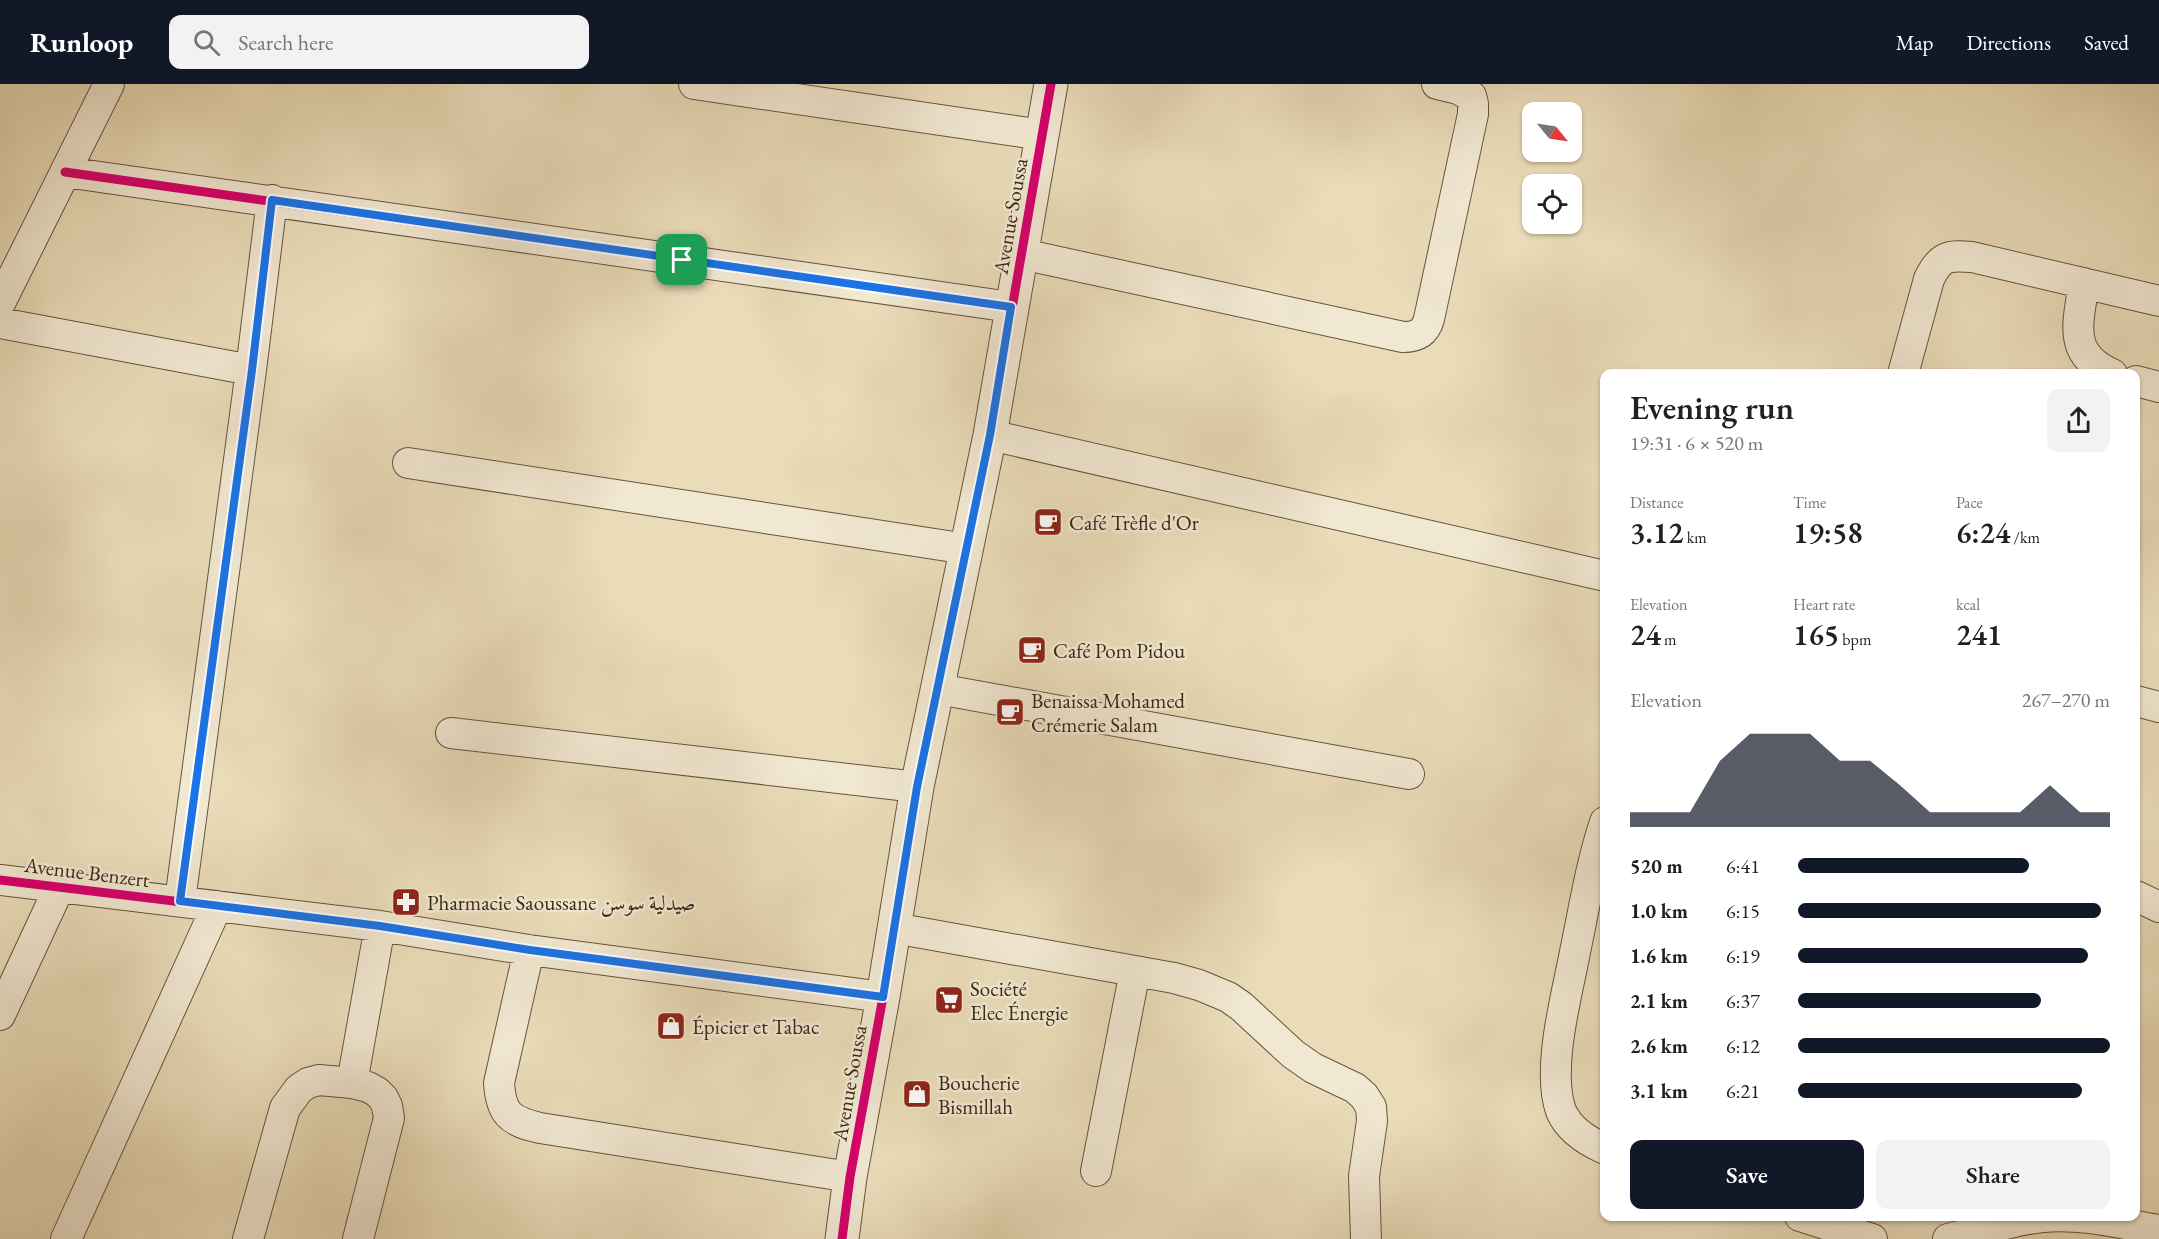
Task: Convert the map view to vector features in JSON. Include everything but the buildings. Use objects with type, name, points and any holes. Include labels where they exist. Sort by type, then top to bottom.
[{"type":"street","points":[[0,303],[109,84]]},
{"type":"street","points":[[694,84],[1043,135]]},
{"type":"street","name":"Avenue Soussa","points":[[842,1239],[850,1177],[883,997],[917,787],[990,435],[1051,84]]},
{"type":"street","points":[[1022,254],[1403,338],[1421,334],[1429,319],[1473,114],[1471,96],[1466,92],[1437,84]]},
{"type":"street","points":[[65,172],[1011,307]]},
{"type":"street","points":[[180,901],[252,370],[272,200]]},
{"type":"street","points":[[1904,369],[1925,290],[1934,267],[1949,256],[1972,257],[2159,301]]},
{"type":"street","points":[[2084,283],[2079,317],[2079,339],[2086,357],[2101,369]]},
{"type":"street","points":[[0,323],[252,370]]},
{"type":"street","points":[[2140,382],[2159,387]]},
{"type":"street","points":[[990,435],[1600,575]]},
{"type":"street","points":[[408,464],[967,549]]},
{"type":"street","points":[[938,689],[1409,774]]},
{"type":"street","points":[[2140,702],[2159,707]]},
{"type":"street","points":[[451,734],[917,787]]},
{"type":"street","points":[[1600,843],[1580,927],[1559,1035],[1556,1082],[1561,1111],[1571,1127],[1589,1142],[1600,1147]]},
{"type":"street","name":"Avenue Benzert","points":[[0,880],[380,926],[530,950],[883,997]]},
{"type":"street","points":[[0,1015],[59,888]]},
{"type":"street","points":[[2140,898],[2159,907]]},
{"type":"street","points":[[66,1239],[217,906]]},
{"type":"street","points":[[352,1083],[380,926]]},
{"type":"street","points":[[894,928],[1135,971],[1199,985],[1228,997],[1241,1006],[1293,1054],[1313,1068],[1355,1088],[1371,1107],[1372,1121],[1364,1176],[1366,1239]]},
{"type":"street","points":[[530,950],[499,1083],[500,1099],[505,1112],[514,1120],[540,1128],[850,1177]]},
{"type":"street","points":[[1096,1171],[1135,971]]},
{"type":"street","points":[[248,1239],[285,1108],[292,1097],[308,1083],[319,1080],[352,1083],[377,1092],[387,1106],[389,1118],[358,1239]]},
{"type":"street","points":[[1816,1221],[1872,1239]]},
{"type":"street","points":[[1948,1239],[2022,1221]]},
{"type":"street","points":[[2109,1221],[2159,1230]]},
{"type":"cycle path","points":[[842,1239],[850,1177],[883,997],[917,787],[990,435],[1051,84]]},
{"type":"cycle path","points":[[65,172],[1011,307]]},
{"type":"cycle path","points":[[0,880],[380,926],[529,950],[883,997]]},
{"type":"place","name":"Café Trèfle d'Or","points":[[1048,522]]},
{"type":"place","name":"Café Pom Pidou","points":[[1032,650]]},
{"type":"place","name":"Benaissa Mohamed Crémerie Salam","points":[[1010,712]]},
{"type":"place","name":"Pharmacie Saoussane صيدلية سوسن","points":[[406,902]]},
{"type":"place","name":"Société Elec Énergie","points":[[949,1000]]},
{"type":"place","name":"Épicier et Tabac","points":[[671,1026]]},
{"type":"place","name":"Boucherie Bismillah","points":[[917,1094]]},
{"type":"route","points":[[272,200],[682,260],[1011,307],[990,435],[917,787],[883,997],[530,950],[380,926],[180,901],[252,370],[272,200]]}]
